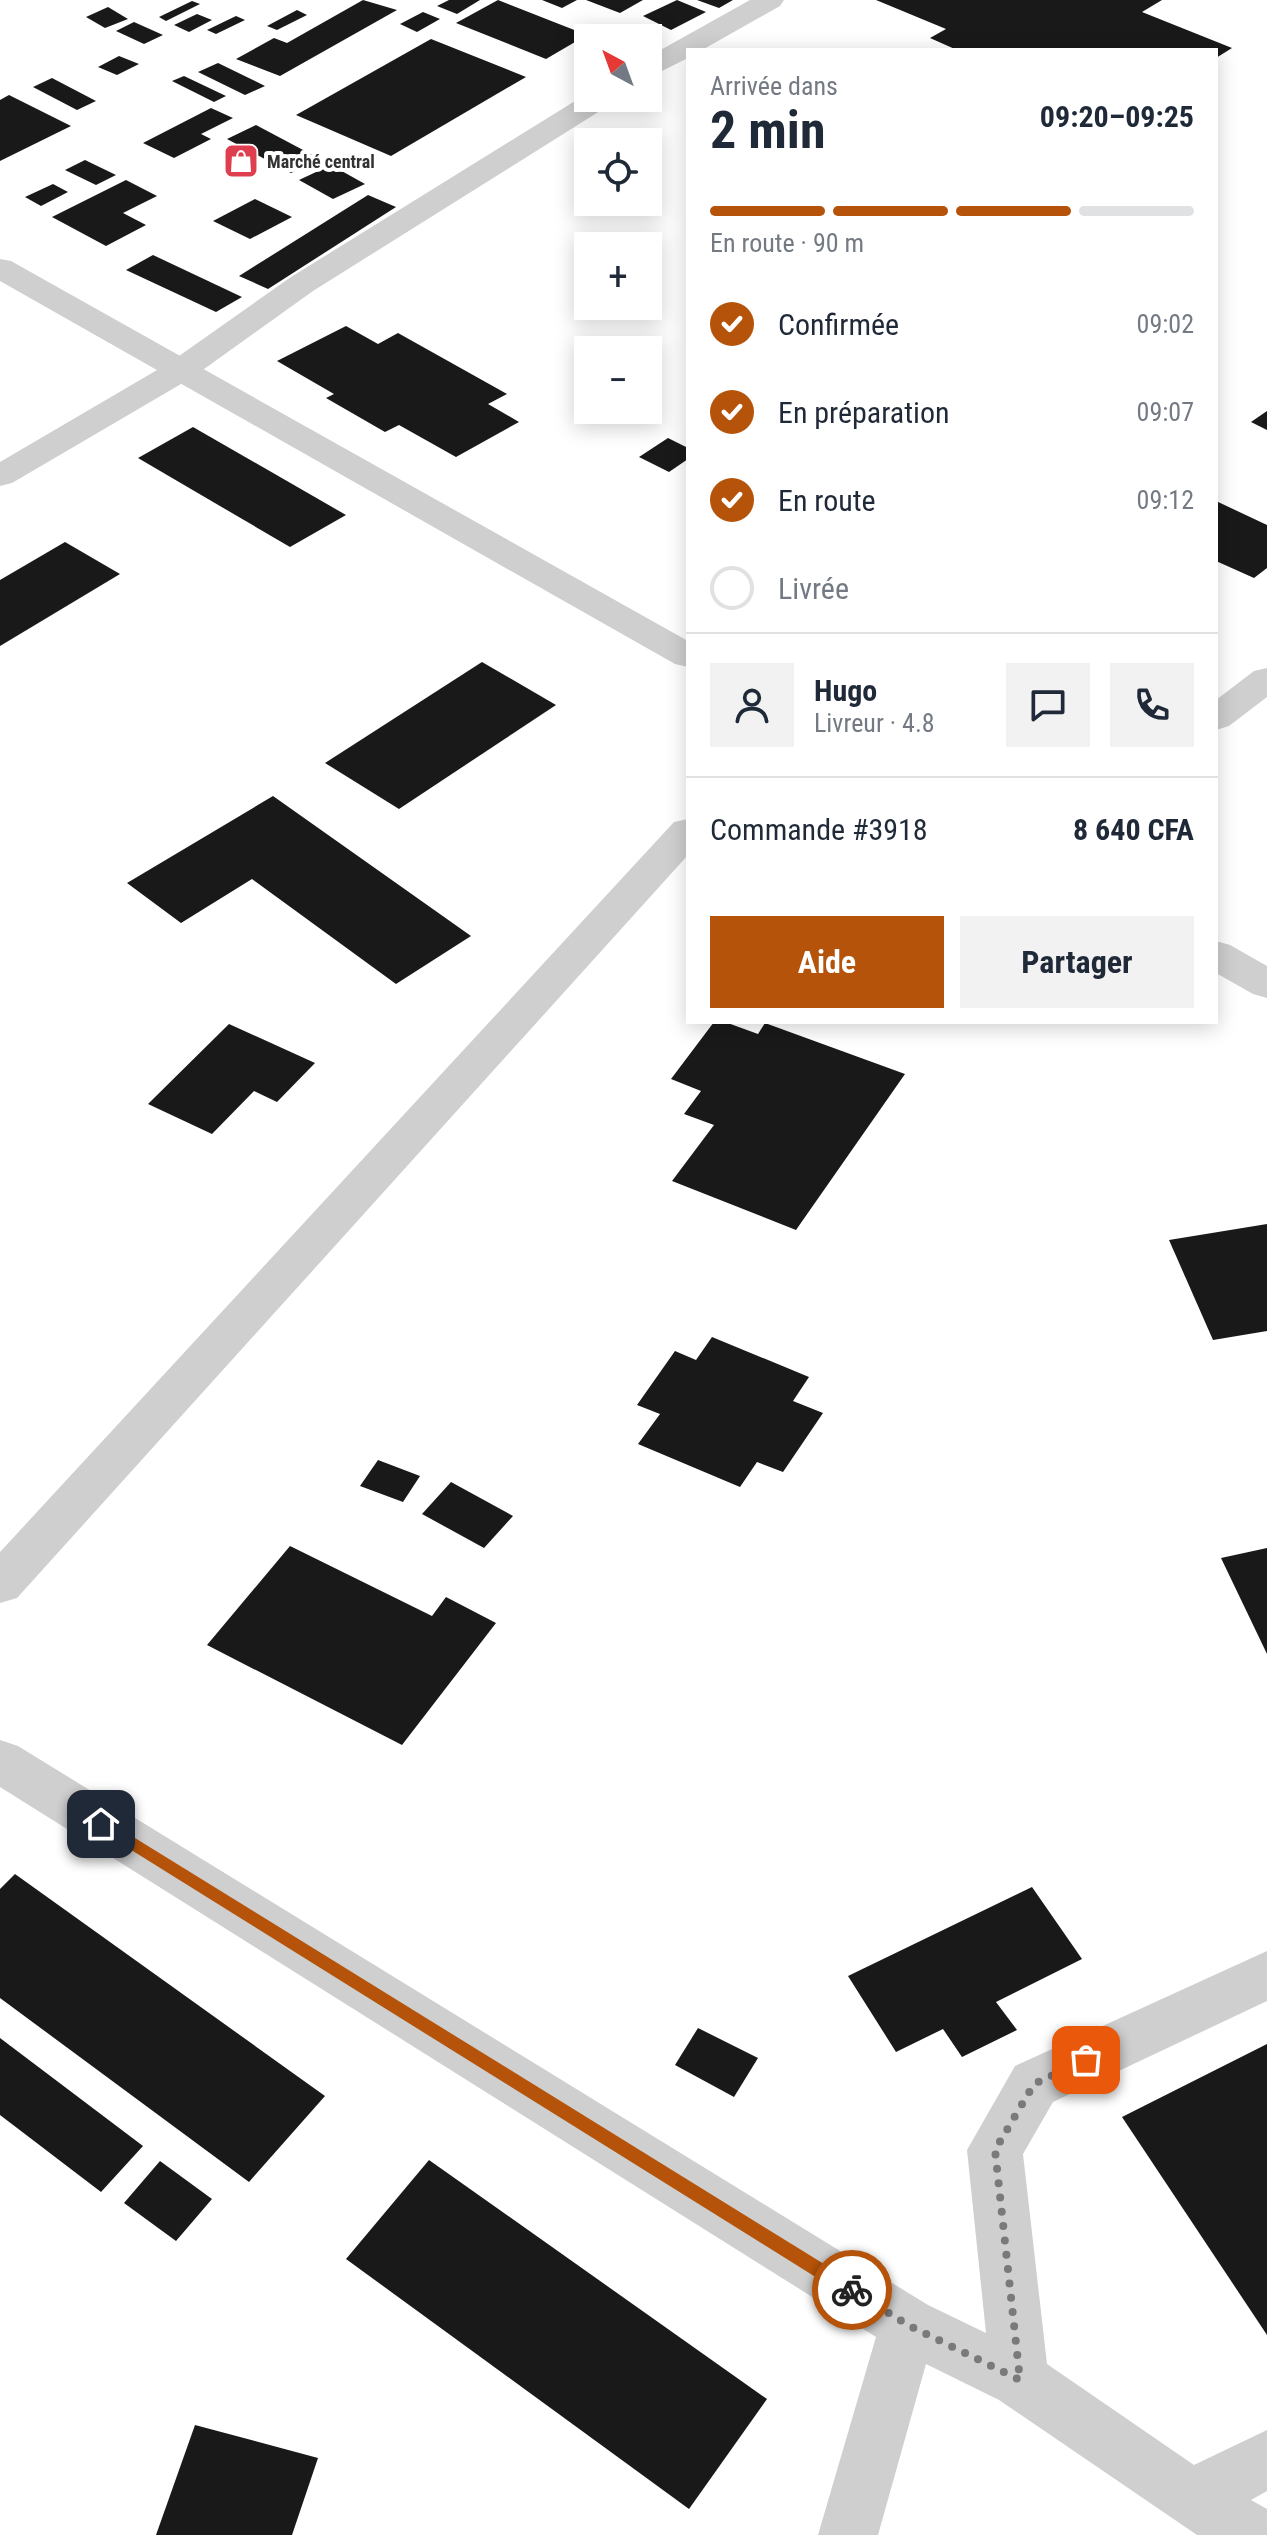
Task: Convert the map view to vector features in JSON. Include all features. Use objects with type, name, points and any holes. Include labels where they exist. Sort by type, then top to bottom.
[{"type":"street","points":[[662,61],[770,0]]},
{"type":"street","points":[[0,476],[181,370],[302,284],[578,112]]},
{"type":"street","points":[[0,268],[686,655]]},
{"type":"street","points":[[1218,716],[1267,679]]},
{"type":"street","points":[[0,1584],[686,833]]},
{"type":"street","points":[[1218,956],[1267,984]]},
{"type":"street","points":[[0,1761],[908,2325],[1020,2380],[1191,2498],[1254,2535]]},
{"type":"street","points":[[1020,2380],[995,2150],[1034,2084],[1267,1975]]},
{"type":"street","points":[[848,2535],[908,2325]]},
{"type":"street","points":[[1191,2498],[1267,2460]]},
{"type":"building","points":[[363,0],[397,10],[280,76],[236,59],[274,38],[287,43]]},
{"type":"building","points":[[449,0],[480,0],[457,14],[437,6]]},
{"type":"building","points":[[498,0],[574,30],[574,43],[546,59],[456,23]]},
{"type":"building","points":[[542,0],[577,0],[562,8]]},
{"type":"building","points":[[586,0],[643,0],[620,13]]},
{"type":"building","points":[[677,0],[706,12],[671,30],[643,16]]},
{"type":"building","points":[[697,0],[733,0],[719,8]]},
{"type":"building","points":[[876,0],[1162,0],[1142,12],[1232,48],[1218,57],[1218,48],[952,48],[930,38],[946,29]]},
{"type":"building","points":[[192,1],[200,4],[166,21],[159,17]]},
{"type":"building","points":[[108,7],[128,19],[105,28],[86,17]]},
{"type":"building","points":[[297,10],[307,15],[277,30],[267,26]]},
{"type":"building","points":[[423,12],[440,19],[417,32],[400,24]]},
{"type":"building","points":[[197,14],[212,20],[189,32],[174,25]]},
{"type":"building","points":[[236,16],[245,20],[216,34],[207,30]]},
{"type":"building","points":[[134,22],[163,35],[144,44],[116,31]]},
{"type":"building","points":[[431,39],[526,77],[391,156],[296,115]]},
{"type":"building","points":[[119,56],[139,64],[117,75],[98,67]]},
{"type":"building","points":[[218,63],[265,86],[245,95],[198,72]]},
{"type":"building","points":[[184,76],[226,96],[214,102],[172,81]]},
{"type":"building","points":[[52,78],[96,101],[77,110],[33,87]]},
{"type":"building","points":[[9,95],[71,126],[0,161],[0,100]]},
{"type":"building","points":[[211,108],[233,118],[201,134],[211,139],[174,158],[143,143]]},
{"type":"building","points":[[256,125],[320,159],[291,173],[227,139]]},
{"type":"building","points":[[85,160],[116,175],[96,185],[65,170]]},
{"type":"building","points":[[331,165],[365,184],[333,199],[299,180]]},
{"type":"building","points":[[126,180],[157,196],[123,213],[146,225],[106,246],[52,217]]},
{"type":"building","points":[[53,184],[68,192],[41,206],[25,197]]},
{"type":"building","points":[[368,195],[396,207],[268,289],[239,276]]},
{"type":"building","points":[[255,199],[292,217],[250,239],[213,221]]},
{"type":"building","points":[[153,255],[242,297],[216,312],[126,270]]},
{"type":"building","points":[[346,326],[378,344],[398,333],[507,394],[488,404],[519,422],[456,457],[399,425],[385,432],[326,398],[334,394],[277,361]]},
{"type":"building","points":[[1267,411],[1267,430],[1251,422]]},
{"type":"building","points":[[193,427],[346,515],[290,547],[138,458]]},
{"type":"building","points":[[668,438],[686,447],[686,460],[669,472],[639,457]]},
{"type":"building","points":[[1218,502],[1267,525],[1267,568],[1254,578],[1218,562]]},
{"type":"building","points":[[65,542],[120,574],[0,646],[0,580]]},
{"type":"building","points":[[482,662],[556,705],[399,809],[325,763]]},
{"type":"building","points":[[273,796],[471,936],[396,984],[252,879],[181,923],[127,883]]},
{"type":"building","points":[[229,1024],[315,1063],[277,1102],[254,1091],[212,1134],[148,1104]]},
{"type":"building","points":[[712,1024],[730,1024],[758,1034],[764,1024],[768,1024],[905,1074],[796,1230],[672,1181],[714,1125],[684,1114],[701,1091],[671,1079]]},
{"type":"building","points":[[1267,1224],[1267,1331],[1213,1340],[1169,1240]]},
{"type":"building","points":[[712,1337],[809,1377],[793,1401],[823,1413],[783,1472],[757,1462],[740,1487],[638,1444],[660,1414],[637,1405],[675,1351],[696,1360]]},
{"type":"building","points":[[378,1460],[420,1476],[403,1502],[360,1486]]},
{"type":"building","points":[[451,1482],[513,1516],[484,1548],[422,1514]]},
{"type":"building","points":[[290,1546],[432,1616],[446,1597],[496,1623],[402,1745],[207,1645]]},
{"type":"building","points":[[1267,1548],[1267,1654],[1221,1558]]},
{"type":"building","points":[[15,1874],[325,2096],[249,2182],[0,1998],[0,1889]]},
{"type":"building","points":[[1032,1887],[1082,1959],[996,2002],[1017,2030],[962,2057],[943,2029],[896,2052],[848,1976]]},
{"type":"building","points":[[698,2028],[758,2058],[734,2097],[675,2065]]},
{"type":"building","points":[[0,2038],[143,2146],[101,2192],[0,2115]]},
{"type":"building","points":[[1267,2044],[1267,2335],[1122,2117]]},
{"type":"building","points":[[429,2160],[767,2399],[689,2509],[346,2259]]},
{"type":"building","points":[[160,2161],[212,2199],[176,2241],[124,2203]]},
{"type":"building","points":[[195,2425],[318,2458],[292,2535],[156,2535]]},
{"type":"way so far","points":[[852,2290],[908,2325],[1020,2380],[995,2150],[1034,2084],[1086,2060]]},
{"type":"place","name":"Marché central","points":[[241,161]]},
{"type":"route","points":[[101,1824],[852,2290]]}]
